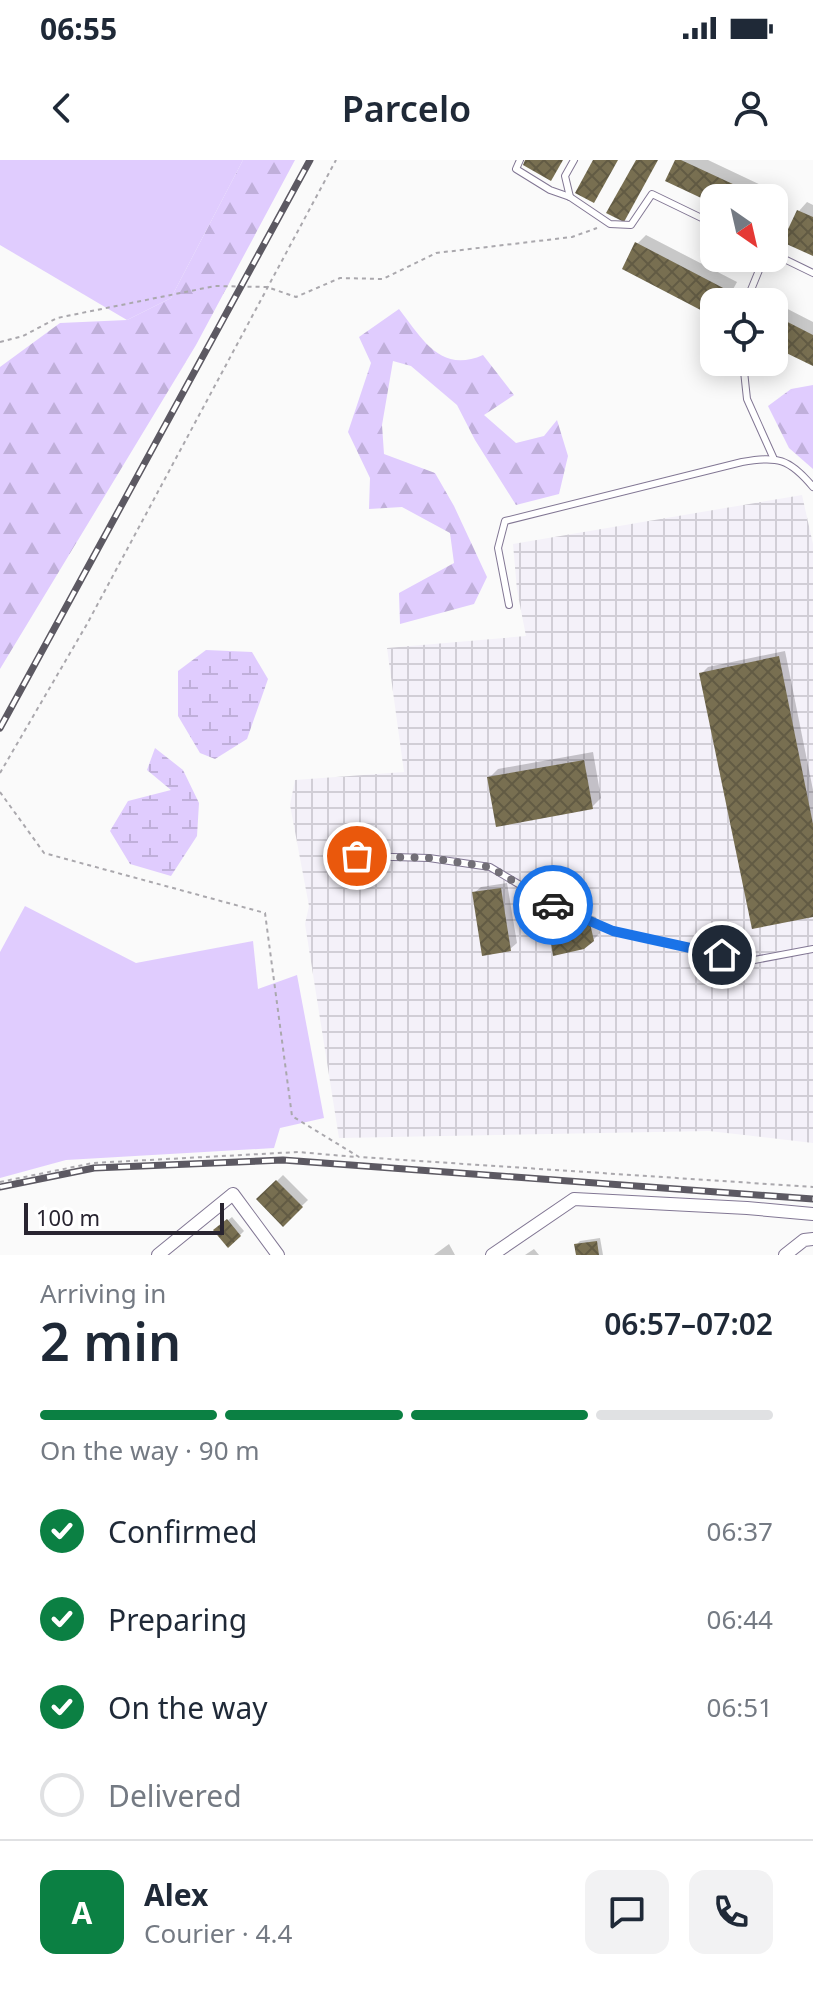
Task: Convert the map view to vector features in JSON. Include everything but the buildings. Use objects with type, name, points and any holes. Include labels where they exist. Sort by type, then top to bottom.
[{"type":"street","points":[[158,1255],[233,1194],[278,1255]]},
{"type":"street","points":[[492,1255],[574,1199],[813,1214]]},
{"type":"street","points":[[785,1255],[804,1240],[813,1239]]},
{"type":"lane","points":[[520,160],[516,169],[550,190],[570,197],[610,224],[631,225],[652,194],[700,217]]},
{"type":"lane","points":[[570,197],[565,176],[574,160]]},
{"type":"lane","points":[[788,261],[813,273]]},
{"type":"lane","points":[[745,376],[747,399],[773,457]]},
{"type":"lane","points":[[509,605],[498,548],[505,521],[773,457],[798,469],[813,487]]},
{"type":"lane","points":[[357,856],[429,858],[490,867],[557,907],[613,931],[749,961],[813,949]]},
{"type":"path","points":[[0,773],[87,624],[336,160]]},
{"type":"path","points":[[0,342],[23,336],[57,318],[130,302],[215,286],[267,287],[296,297],[340,278],[383,279],[436,253],[572,237],[610,224]]},
{"type":"path","points":[[0,792],[44,853],[265,913],[292,1116],[359,1157]]},
{"type":"path","points":[[0,1182],[93,1163],[298,1152],[813,1187]]},
{"type":"shaded area","points":[[802,495],[813,544],[813,1143],[709,1131],[339,1138],[305,924],[309,906],[290,805],[295,780],[404,772],[387,648],[526,636],[517,590],[513,544]]},
{"type":"green space","points":[[0,160],[243,160],[171,298],[127,320],[0,245]]},
{"type":"green space","points":[[243,160],[295,160],[196,345],[0,669],[0,367],[60,323],[127,320],[171,298]]},
{"type":"green space","points":[[399,309],[424,341],[444,356],[468,360],[483,355],[514,395],[484,415],[516,443],[544,436],[557,420],[568,456],[559,494],[516,505],[457,405],[411,366],[393,361],[382,425],[384,454],[435,473],[487,577],[474,604],[400,624],[399,593],[454,563],[450,533],[402,507],[369,509],[370,478],[348,432],[371,363],[359,337]]},
{"type":"green space","points":[[813,385],[813,469],[789,448],[768,406],[791,389]]},
{"type":"green space","points":[[206,650],[252,652],[268,679],[247,739],[215,759],[200,753],[178,716],[178,671]]},
{"type":"green space","points":[[155,748],[183,770],[199,803],[197,836],[171,876],[130,864],[110,831],[128,801],[171,790],[147,770]]},
{"type":"green space","points":[[25,906],[136,963],[253,941],[258,989],[297,975],[324,1118],[280,1128],[274,1148],[66,1160],[0,1178],[0,952]]},
{"type":"railway","points":[[0,728],[310,160]]},
{"type":"railway","points":[[0,1187],[94,1168],[283,1160],[813,1199]]},
{"type":"way so far","points":[[357,856],[429,858],[490,867],[553,905]]},
{"type":"route","points":[[553,905],[613,931],[722,955]]}]
